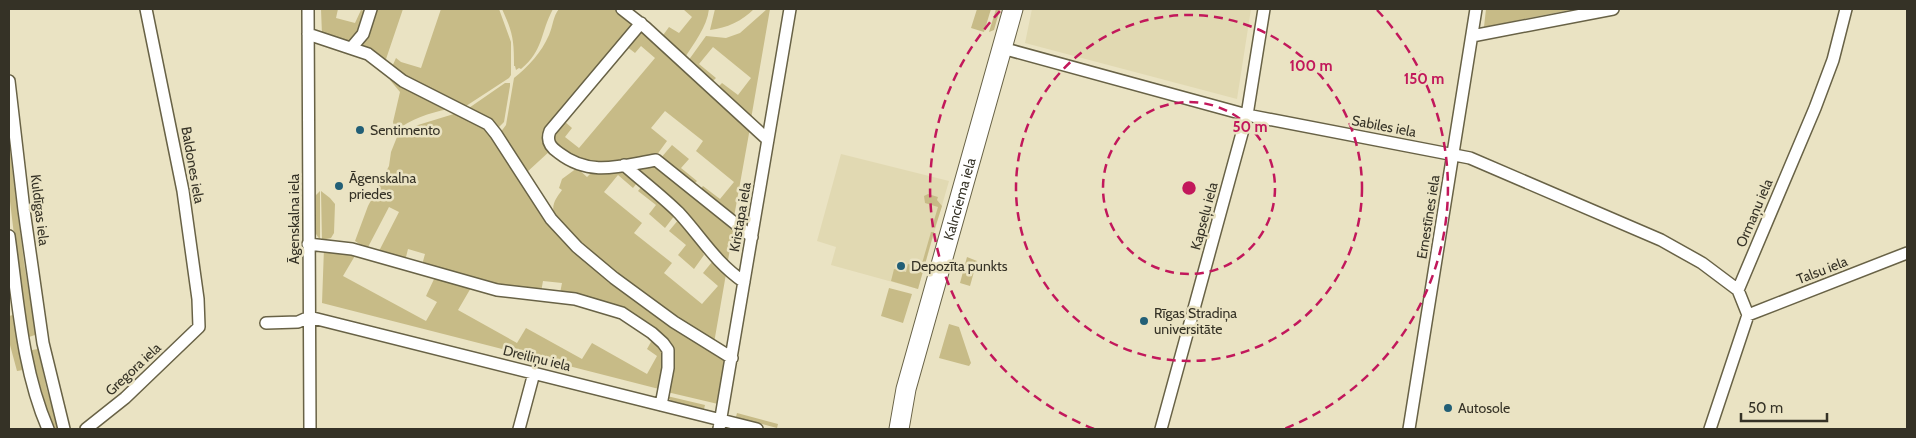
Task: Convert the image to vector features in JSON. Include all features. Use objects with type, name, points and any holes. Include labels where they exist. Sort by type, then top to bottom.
[{"type":"main road","name":"Kalnciema iela","points":[[899,429],[906,389],[1013,9]]},
{"type":"main road","name":"Kalnciema iela","points":[[887,429],[906,389]]},
{"type":"street","name":"Baldones iela","points":[[146,9],[183,191],[198,299],[199,327]]},
{"type":"street","name":"Āgenskalna iela","points":[[308,9],[310,429]]},
{"type":"street","points":[[352,47],[363,34],[370,9]]},
{"type":"street","points":[[622,9],[641,23],[768,140]]},
{"type":"street","name":"Kristapa iela","points":[[720,425],[790,9]]},
{"type":"street","name":"Kapseļu iela","points":[[1161,429],[1247,115],[1264,9]]},
{"type":"street","name":"Ernestīnes iela","points":[[1409,429],[1476,9]]},
{"type":"street","points":[[1472,36],[1613,9]]},
{"type":"street","name":"Ormaņu iela","points":[[1738,290],[1815,108],[1833,60],[1846,9]]},
{"type":"street","points":[[641,23],[550,131],[547,138],[548,142],[555,151],[566,159],[586,168],[656,160],[752,237]]},
{"type":"street","points":[[308,34],[352,47],[368,54],[403,81],[488,124],[551,220],[576,248],[674,322],[732,358]]},
{"type":"street","name":"Sabiles iela","points":[[1002,48],[1247,115],[1470,158],[1661,240],[1702,263],[1738,290]]},
{"type":"street","name":"Kuldīgas iela","points":[[9,81],[24,210],[43,343],[64,429]]},
{"type":"street","points":[[624,165],[679,214],[728,272],[744,282]]},
{"type":"street","points":[[9,236],[24,346],[30,374],[48,429]]},
{"type":"street","points":[[308,244],[352,249],[497,290],[575,300],[622,314],[652,333],[668,350],[668,368],[661,405]]},
{"type":"street","name":"Talsu iela","points":[[1748,314],[1907,253]]},
{"type":"street","points":[[1710,429],[1748,314],[1738,290]]},
{"type":"street","points":[[266,323],[298,322],[309,317]]},
{"type":"street","name":"Dreiliņu iela","points":[[309,317],[661,405],[720,425],[757,429]]},
{"type":"street","name":"Gregora iela","points":[[86,429],[125,398],[199,327]]},
{"type":"street","points":[[24,346],[43,343]]},
{"type":"street","points":[[519,429],[534,373]]},
{"type":"shaded area","points":[[321,9],[338,9],[336,18],[355,23],[361,10],[368,12],[361,34],[350,44],[322,35]]},
{"type":"shaded area","points":[[374,9],[403,9],[385,62],[357,47]]},
{"type":"shaded area","points":[[441,9],[499,9],[511,42],[511,75],[509,78],[463,108],[391,69],[396,58],[401,62],[421,68]]},
{"type":"shaded area","points":[[502,9],[553,9],[538,48],[521,69],[516,70],[514,66],[512,37],[509,24]]},
{"type":"shaded area","points":[[559,9],[617,9],[638,24],[552,124],[551,150],[526,173],[500,133],[506,125],[514,78],[530,64],[542,48]]},
{"type":"shaded area","points":[[683,9],[709,9],[703,29],[684,59],[661,38],[669,27],[679,33],[692,17]]},
{"type":"shaded area","points":[[715,9],[754,9],[734,23],[710,30]]},
{"type":"shaded area","points":[[767,9],[770,9],[751,119],[717,88],[722,83],[738,95],[751,78],[713,47],[699,64],[716,78],[711,83],[688,61],[706,36],[726,38],[740,33]]},
{"type":"shaded area","points":[[977,9],[991,9],[984,32],[971,28]]},
{"type":"shaded area","points":[[996,9],[1000,9],[994,30],[989,32]]},
{"type":"shaded area","points":[[1032,9],[1251,9],[1237,99],[1025,43]]},
{"type":"shaded area","points":[[1486,9],[1575,9],[1484,27]]},
{"type":"shaded area","points":[[641,27],[750,128],[734,217],[700,190],[703,186],[720,199],[734,182],[696,151],[703,141],[665,111],[651,128],[667,141],[656,156],[594,164],[577,161],[554,145],[555,131],[564,121],[572,128],[565,137],[579,148],[655,58],[641,46],[635,53],[626,46]]},
{"type":"shaded area","points":[[390,75],[449,109],[420,117],[395,131],[393,122],[400,92],[390,80]]},
{"type":"shaded area","points":[[505,83],[510,83],[510,86],[504,122],[497,129],[466,110]]},
{"type":"shaded area","points":[[457,113],[487,129],[525,189],[556,231],[725,358],[718,404],[667,392],[673,361],[655,330],[560,293],[562,283],[543,281],[541,292],[504,288],[422,265],[425,254],[408,249],[405,261],[378,253],[399,212],[389,207],[367,249],[355,241],[368,206],[389,166],[391,152],[397,137],[418,125]]},
{"type":"shaded area","points":[[9,142],[24,262],[35,329],[35,335],[29,337],[20,285],[9,193]]},
{"type":"shaded area","points":[[672,145],[689,159],[681,168],[697,181],[693,185],[660,159]]},
{"type":"shaded area","points":[[841,154],[949,181],[918,289],[831,265],[836,247],[817,241]]},
{"type":"shaded area","points":[[656,162],[734,226],[727,266],[634,166]]},
{"type":"shaded area","points":[[577,168],[587,177],[593,171],[624,171],[637,183],[633,188],[618,175],[604,192],[642,223],[634,233],[672,263],[664,273],[702,304],[718,286],[703,273],[712,262],[726,274],[714,343],[658,305],[604,264],[587,250],[557,219],[553,207],[562,190],[559,188],[562,179]]},
{"type":"shaded area","points":[[642,186],[675,215],[665,228],[649,214],[656,205],[638,191]]},
{"type":"shaded area","points":[[320,191],[320,240],[316,234],[316,195]]},
{"type":"shaded area","points":[[321,191],[335,204],[334,233],[331,238],[322,240]]},
{"type":"shaded area","points":[[928,194],[938,197],[937,200],[942,206],[935,228],[932,227],[938,207],[925,203],[924,196]]},
{"type":"shaded area","points":[[679,219],[700,245],[704,255],[694,269],[678,255],[686,245],[669,231]]},
{"type":"shaded area","points":[[931,232],[934,232],[918,289],[891,281],[894,269],[906,272],[908,264],[921,267]]},
{"type":"shaded area","points":[[324,248],[356,254],[343,276],[426,321],[437,302],[426,296],[436,275],[472,286],[458,310],[517,343],[526,328],[582,359],[592,343],[647,374],[657,356],[647,349],[652,340],[658,346],[664,363],[659,389],[322,303]]},
{"type":"shaded area","points":[[967,257],[977,261],[970,286],[960,283]]},
{"type":"shaded area","points":[[889,288],[912,294],[903,323],[881,316]]},
{"type":"shaded area","points":[[13,315],[23,370],[17,371],[10,345],[9,316]]},
{"type":"shaded area","points":[[949,324],[959,327],[971,363],[969,366],[939,358]]},
{"type":"shaded area","points":[[38,349],[47,390],[59,429],[52,429],[31,352]]},
{"type":"shaded area","points":[[667,396],[705,405],[704,409],[671,401]]},
{"type":"shaded area","points":[[737,413],[778,424],[777,428],[736,417]]},
{"type":"place","name":"Sentimento","points":[[360,130]]},
{"type":"place","name":"Āgenskalna priedes","points":[[339,186]]},
{"type":"place","name":"Depozīta punkts","points":[[901,266]]},
{"type":"place","name":"Rīgas Stradiņa universitāte","points":[[1144,321]]},
{"type":"place","name":"Autosole","points":[[1448,408]]}]
